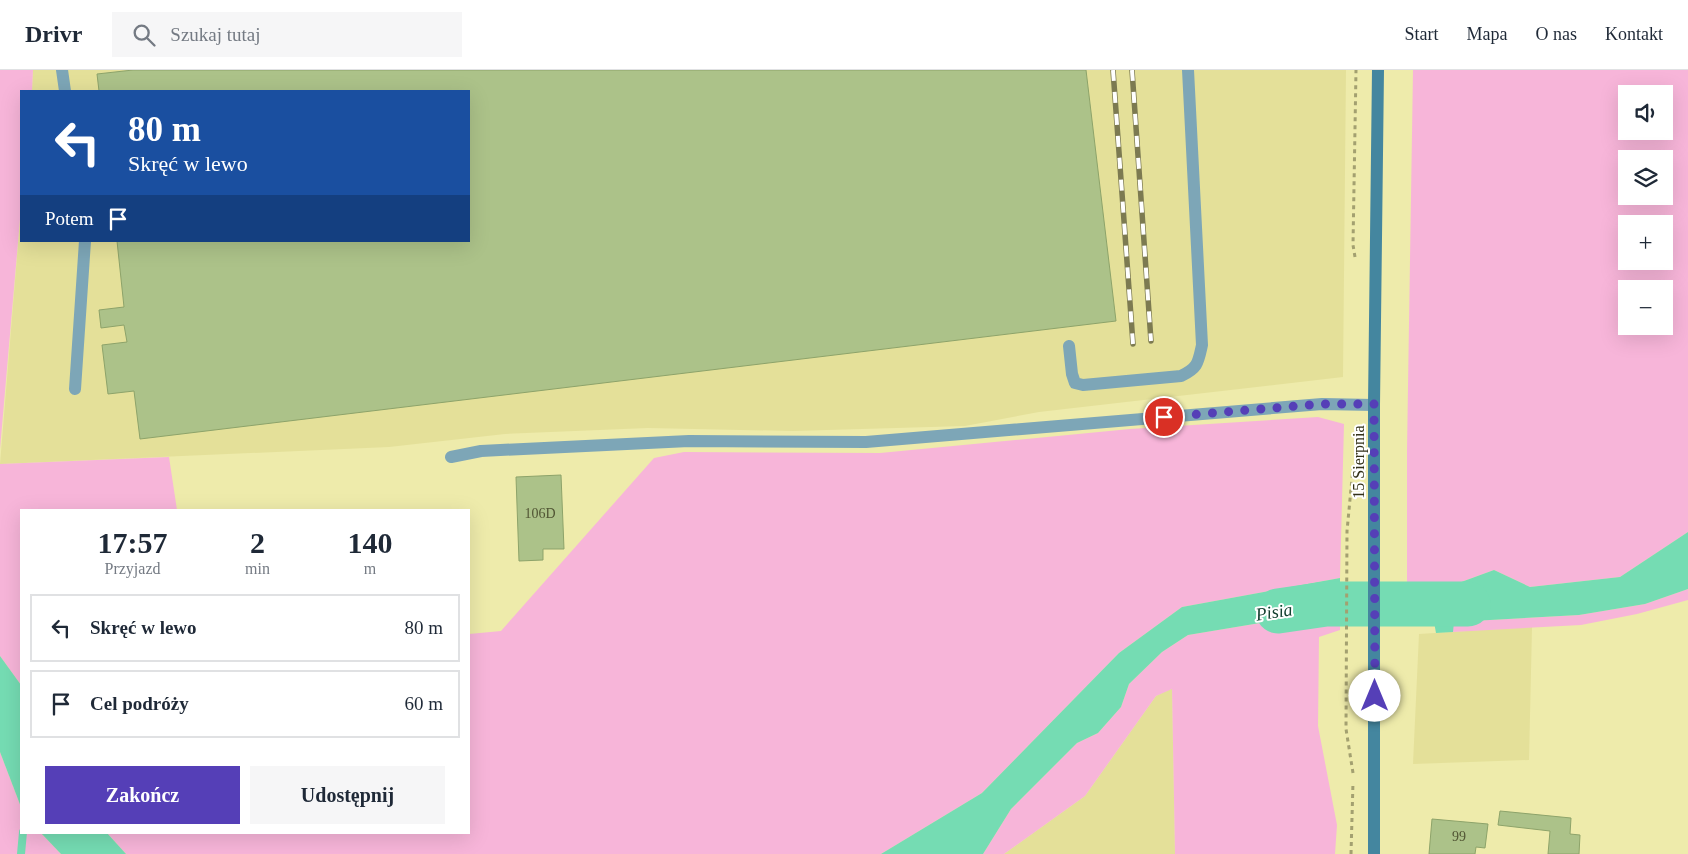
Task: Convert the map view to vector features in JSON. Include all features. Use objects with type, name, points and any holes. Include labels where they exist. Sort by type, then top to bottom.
[{"type":"main road","name":"15 Sierpnia","points":[[1374,854],[1374,404],[1378,70]]},
{"type":"lane","points":[[62,70],[65,90]]},
{"type":"lane","points":[[1069,346],[1072,374],[1075,383],[1084,385],[1181,376],[1191,371],[1198,364],[1202,345],[1188,70]]},
{"type":"lane","points":[[75,389],[85,242]]},
{"type":"lane","points":[[451,457],[481,451],[689,441],[866,442],[1322,404],[1374,404]]},
{"type":"path","points":[[1351,854],[1353,771],[1346,729],[1347,530],[1354,460]]},
{"type":"shaded area","points":[[0,70],[33,70],[32,90],[20,90],[20,219],[0,449]]},
{"type":"shaded area","points":[[33,70],[1346,70],[1343,377],[1039,412],[965,426],[793,431],[648,428],[505,434],[389,447],[0,464],[20,220],[20,242],[470,242],[470,90],[32,90]]},
{"type":"shaded area","points":[[1413,70],[1688,70],[1688,532],[1620,577],[1530,587],[1494,570],[1453,585],[1407,585],[1407,450]]},
{"type":"shaded area","points":[[1318,417],[1344,424],[1340,578],[1182,607],[1119,653],[982,793],[881,854],[126,854],[108,834],[470,834],[470,634],[501,631],[654,458],[684,452],[880,453],[1130,429]]},
{"type":"shaded area","points":[[169,457],[177,509],[20,509],[20,684],[0,656],[0,464]]},
{"type":"shaded area","points":[[1688,589],[1688,600],[1637,614],[1581,625],[1453,632],[1453,622],[1579,615],[1645,604]]},
{"type":"shaded area","points":[[1266,622],[1340,623],[1340,630],[1319,637],[1318,726],[1337,825],[1335,854],[1175,854],[1172,689],[1156,696],[1085,796],[1004,854],[983,854],[1011,809],[1077,743],[1098,733],[1121,707],[1129,684],[1162,652],[1188,635]]},
{"type":"shaded area","points":[[1532,627],[1529,760],[1413,764],[1419,634]]},
{"type":"shaded area","points":[[1172,688],[1175,854],[1004,854],[1085,796],[1156,696]]},
{"type":"shaded area","points":[[0,752],[20,804],[20,834],[42,834],[61,854],[0,854]]},
{"type":"water","points":[[1688,532],[1688,589],[1645,604],[1579,615],[1454,622],[1453,632],[1436,633],[1434,622],[1407,623],[1407,585],[1453,585],[1494,570],[1530,587],[1620,577]]},
{"type":"water","points":[[1340,578],[1340,623],[1283,624],[1266,622],[1188,635],[1162,652],[1129,684],[1121,707],[1098,733],[1077,743],[1011,809],[983,854],[881,854],[982,793],[1119,653],[1182,607]]},
{"type":"water","points":[[0,656],[20,684],[20,804],[0,752]]},
{"type":"water","points":[[42,834],[108,834],[126,854],[61,854]]},
{"type":"building","points":[[133,70],[1086,70],[1116,321],[140,439],[134,391],[108,394],[102,345],[127,342],[124,325],[101,328],[99,310],[124,307],[117,242],[470,242],[470,90],[99,90],[97,74]]},
{"type":"building","points":[[561,475],[564,549],[543,549],[543,560],[519,561],[516,477]]},
{"type":"building","points":[[1500,811],[1571,818],[1570,834],[1580,835],[1579,854],[1548,854],[1550,831],[1498,825]]},
{"type":"building","points":[[1432,819],[1488,824],[1485,848],[1476,847],[1475,854],[1429,854]]},
{"type":"waterway","name":"Pisia","points":[[1278,611],[1326,604],[1468,604]]},
{"type":"waterway","points":[[21,854],[23,834]]},
{"type":"railway","points":[[1113,70],[1133,344]]},
{"type":"railway","points":[[1132,70],[1151,341]]},
{"type":"route","points":[[1164,417],[1322,404],[1374,404],[1375,696]]}]
